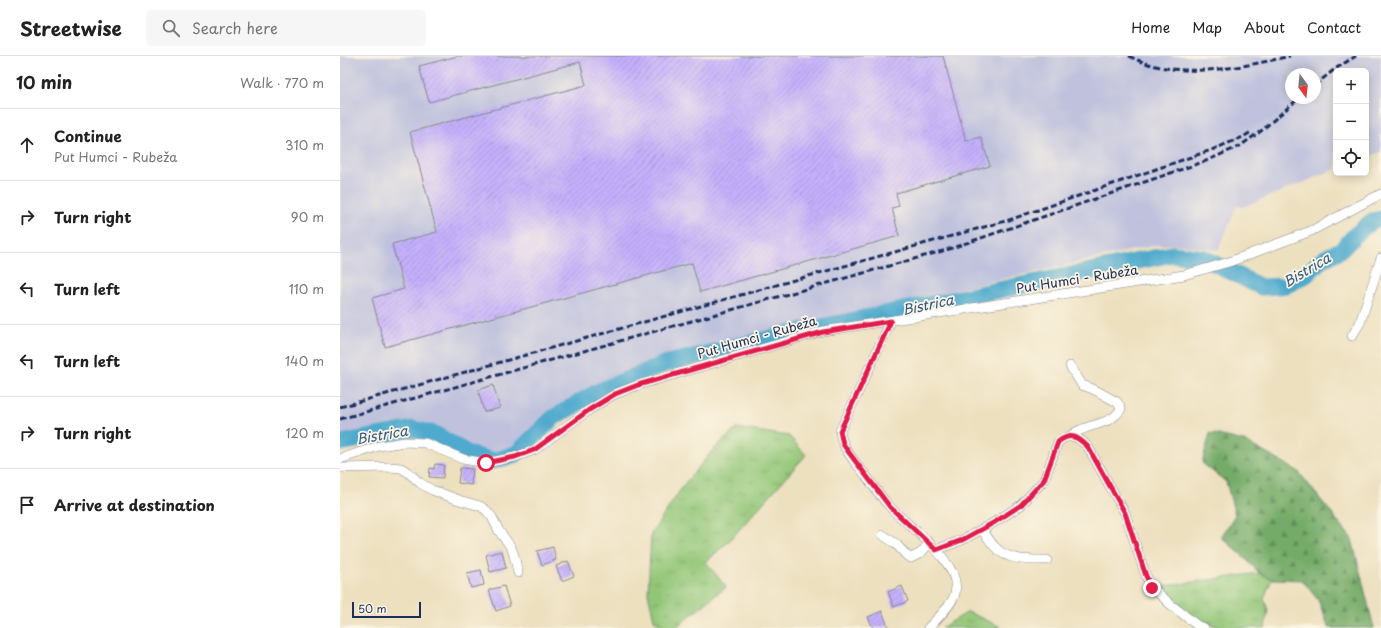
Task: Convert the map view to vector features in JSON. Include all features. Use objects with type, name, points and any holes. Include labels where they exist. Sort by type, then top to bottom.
[{"type":"street","name":"Put Humci - Rubeža","points":[[340,459],[379,446],[405,442],[424,443],[463,459],[486,463],[515,457],[534,450],[589,410],[615,394],[638,385],[823,332],[1184,275],[1229,262],[1311,231],[1381,194]]},
{"type":"street","points":[[1352,336],[1360,323],[1381,258]]},
{"type":"street","points":[[891,321],[840,431],[843,444],[890,507],[933,547],[952,571],[956,586],[955,596],[928,628]]},
{"type":"street","points":[[1069,437],[1074,432],[1111,419],[1118,414],[1121,409],[1117,402],[1093,389],[1082,385],[1070,366]]},
{"type":"street","points":[[883,535],[896,544],[907,556],[911,558],[933,547],[962,540],[995,522],[1021,505],[1044,480],[1058,442],[1075,436],[1088,447],[1125,513],[1146,576],[1152,588],[1198,626],[1204,628]]},
{"type":"street","points":[[340,468],[390,466],[401,468],[420,483],[432,490],[480,506],[492,517],[499,531],[511,547],[518,573]]},
{"type":"street","points":[[982,529],[996,549],[1010,556],[1028,560],[1047,560]]},
{"type":"shaded area","points":[[340,56],[1381,56],[1381,152],[1369,157],[1369,68],[1333,68],[1333,170],[1243,207],[1237,206],[1218,250],[1182,245],[1156,245],[715,343],[653,363],[598,384],[551,415],[520,445],[504,453],[485,455],[467,448],[443,430],[412,425],[340,439]]},
{"type":"green space","points":[[737,428],[789,436],[806,455],[729,541],[706,562],[726,587],[675,628],[664,628],[654,620],[648,593],[651,534],[685,483],[712,451]]},
{"type":"green space","points":[[1210,433],[1244,441],[1298,471],[1352,539],[1374,628],[1329,628],[1318,600],[1302,580],[1272,579],[1259,573],[1243,556],[1221,537],[1235,515],[1226,482],[1202,463]]},
{"type":"green space","points":[[1259,573],[1272,579],[1264,598],[1268,610],[1265,628],[1225,628],[1203,623],[1157,587]]},
{"type":"green space","points":[[968,612],[999,626],[1001,628],[941,628]]},
{"type":"building","points":[[458,56],[943,56],[966,141],[981,137],[990,166],[896,193],[899,206],[892,208],[899,236],[700,292],[692,263],[385,347],[372,298],[404,289],[392,244],[437,232],[410,132],[586,85],[580,62],[429,102],[419,66]]},
{"type":"building","points":[[493,385],[500,408],[484,412],[478,390]]},
{"type":"building","points":[[435,464],[444,465],[443,478],[429,477],[430,468],[434,469]]},
{"type":"building","points":[[460,468],[473,469],[471,485],[458,483]]},
{"type":"building","points":[[553,547],[556,560],[542,565],[537,551]]},
{"type":"building","points":[[502,551],[506,568],[490,572],[486,555]]},
{"type":"building","points":[[568,561],[574,576],[562,581],[556,566]]},
{"type":"building","points":[[481,570],[484,585],[471,588],[467,573]]},
{"type":"building","points":[[504,586],[510,606],[496,611],[489,590]]},
{"type":"building","points":[[902,586],[908,601],[894,607],[888,592]]},
{"type":"building","points":[[882,611],[888,626],[884,628],[873,628],[868,617]]},
{"type":"waterway","name":"Bistrica","points":[[340,443],[413,429],[435,434],[467,453],[493,461],[516,454],[553,418],[597,392],[664,364],[788,334],[1172,254],[1204,258],[1261,287],[1285,286],[1306,275],[1320,261],[1342,249],[1355,235],[1372,221],[1381,219]]},
{"type":"railway","points":[[1129,56],[1148,64],[1188,70],[1229,68],[1290,56]]},
{"type":"railway","points":[[1321,80],[1335,69],[1356,56]]},
{"type":"railway","points":[[340,419],[946,250],[1206,161],[1240,146],[1261,131],[1292,104]]},
{"type":"railway","points":[[340,407],[1009,220],[1214,149],[1243,137],[1251,132]]},
{"type":"route","points":[[486,463],[515,457],[534,450],[589,410],[615,394],[638,385],[823,332],[891,321],[840,431],[843,444],[890,507],[936,550],[962,540],[995,522],[1021,505],[1044,480],[1058,442],[1075,436],[1088,447],[1125,513],[1146,576],[1152,588]]}]
